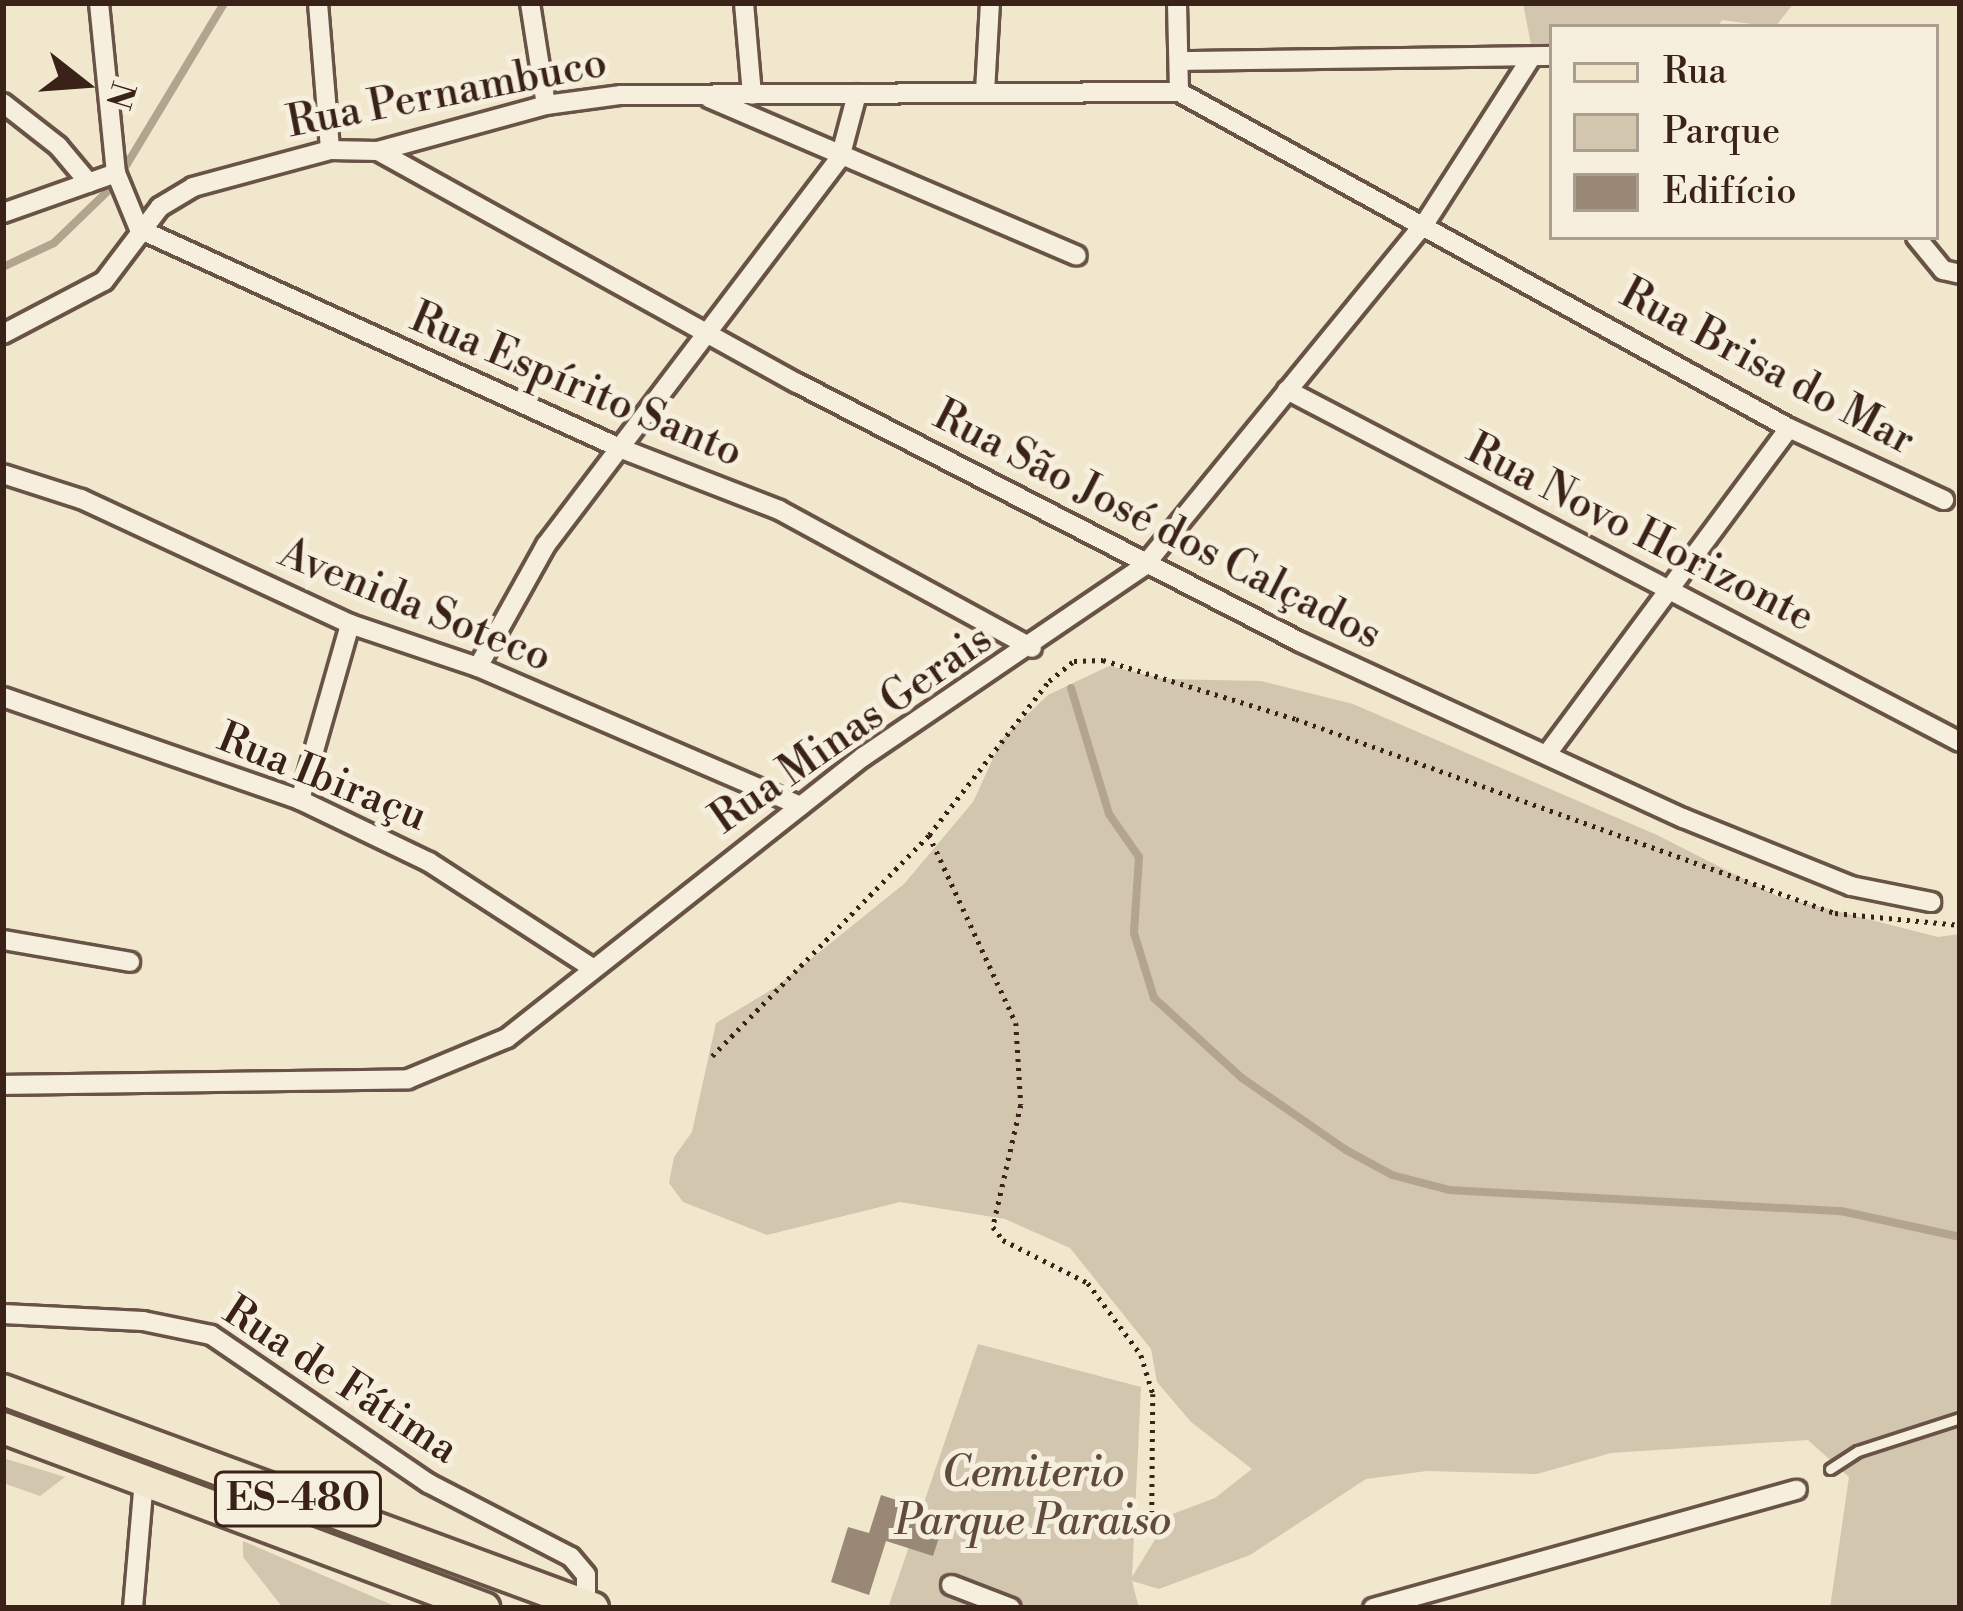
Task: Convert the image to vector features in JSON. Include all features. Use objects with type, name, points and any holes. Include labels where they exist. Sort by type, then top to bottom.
[{"type":"main road","name":"ES-480","points":[[3,1390],[590,1607]]},
{"type":"main road","name":"ES-480","points":[[3,1428],[484,1608]]},
{"type":"street","points":[[98,3],[116,173],[140,229]]},
{"type":"street","points":[[318,3],[330,149]]},
{"type":"street","points":[[530,3],[546,105]]},
{"type":"street","points":[[744,3],[752,94]]},
{"type":"street","points":[[985,92],[990,3]]},
{"type":"street","points":[[1177,3],[1183,61],[1179,92]]},
{"type":"street","points":[[1183,61],[1549,56]]},
{"type":"street","name":"Rua Minas Gerais","points":[[3,1085],[408,1079],[507,1038],[917,718],[1032,648],[1144,566],[1424,223],[1531,58]]},
{"type":"street","name":"Rua Pernambuco","points":[[3,334],[85,296],[113,271],[140,229],[193,187],[330,149],[379,151],[546,105],[752,94],[1179,92]]},
{"type":"street","name":"Rua Brisa do Mar","points":[[1179,92],[1789,428],[1945,500]]},
{"type":"street","points":[[478,668],[524,578],[840,158],[857,94]]},
{"type":"street","points":[[705,96],[840,158],[1077,256]]},
{"type":"street","points":[[3,103],[89,183]]},
{"type":"street","name":"Rua São José dos Calçados","points":[[379,151],[1144,566],[1547,754],[1851,886],[1931,902]]},
{"type":"street","points":[[3,213],[116,173]]},
{"type":"street","name":"Rua Espírito Santo","points":[[140,229],[622,449],[779,510],[1032,648]]},
{"type":"street","points":[[1919,240],[1951,272]]},
{"type":"street","name":"Rua Novo Horizonte","points":[[1286,390],[1960,742]]},
{"type":"street","points":[[1547,754],[1664,590],[1789,428]]},
{"type":"street","name":"Avenida Soteco","points":[[3,473],[81,499],[350,623],[478,668],[800,806]]},
{"type":"street","points":[[300,800],[350,623]]},
{"type":"street","name":"Rua Ibiraçu","points":[[3,697],[300,800],[429,862],[592,968]]},
{"type":"street","points":[[3,940],[130,962]]},
{"type":"street","name":"Rua de Fátima","points":[[3,1314],[143,1321],[211,1335],[428,1483],[571,1557],[586,1576],[590,1607]]},
{"type":"street","points":[[133,1608],[144,1480]]},
{"type":"street","points":[[1373,1608],[1404,1606],[1797,1490]]},
{"type":"street","points":[[951,1586],[1011,1608]]},
{"type":"lane","points":[[1830,1469],[1858,1451],[1960,1418]]},
{"type":"path","points":[[712,1056],[929,835],[1049,680],[1074,661],[1102,660],[1296,718],[1835,913],[1960,925]]},
{"type":"path","points":[[929,835],[1016,1023],[1021,1105],[993,1227],[1003,1240],[1088,1283],[1141,1355],[1153,1394],[1152,1512]]},
{"type":"green space","points":[[1523,3],[1794,3],[1777,24],[1722,20],[1719,24],[1549,24],[1549,50],[1533,55]]},
{"type":"green space","name":"Cemiterio Parque Paraiso","points":[[1109,666],[1164,679],[1261,681],[1353,704],[1657,835],[1777,896],[1938,937],[1960,934],[1960,1608],[1830,1608],[1849,1477],[1808,1440],[1611,1453],[1537,1474],[1427,1471],[1366,1479],[1250,1555],[1159,1589],[1132,1581],[1139,1608],[888,1608],[978,1344],[1141,1387],[1132,1577],[1170,1515],[1215,1498],[1252,1469],[1191,1422],[1157,1382],[1151,1349],[1070,1248],[1005,1219],[900,1202],[767,1235],[683,1202],[669,1183],[674,1157],[692,1132],[716,1023],[776,987],[904,884],[973,802],[1002,739],[1048,695]]},
{"type":"green space","points":[[3,1458],[65,1477],[40,1496],[3,1483]]},
{"type":"green space","points":[[243,1541],[400,1608],[283,1608],[243,1557]]},
{"type":"building","points":[[881,1495],[946,1516],[933,1556],[886,1541],[869,1595],[831,1582],[848,1527],[869,1533]]},
{"type":"waterway","points":[[3,267],[54,243],[115,184],[224,3]]},
{"type":"waterway","points":[[1071,688],[1109,814],[1139,857],[1134,933],[1154,998],[1242,1078],[1346,1150],[1392,1175],[1449,1190],[1841,1211],[1960,1237]]}]
